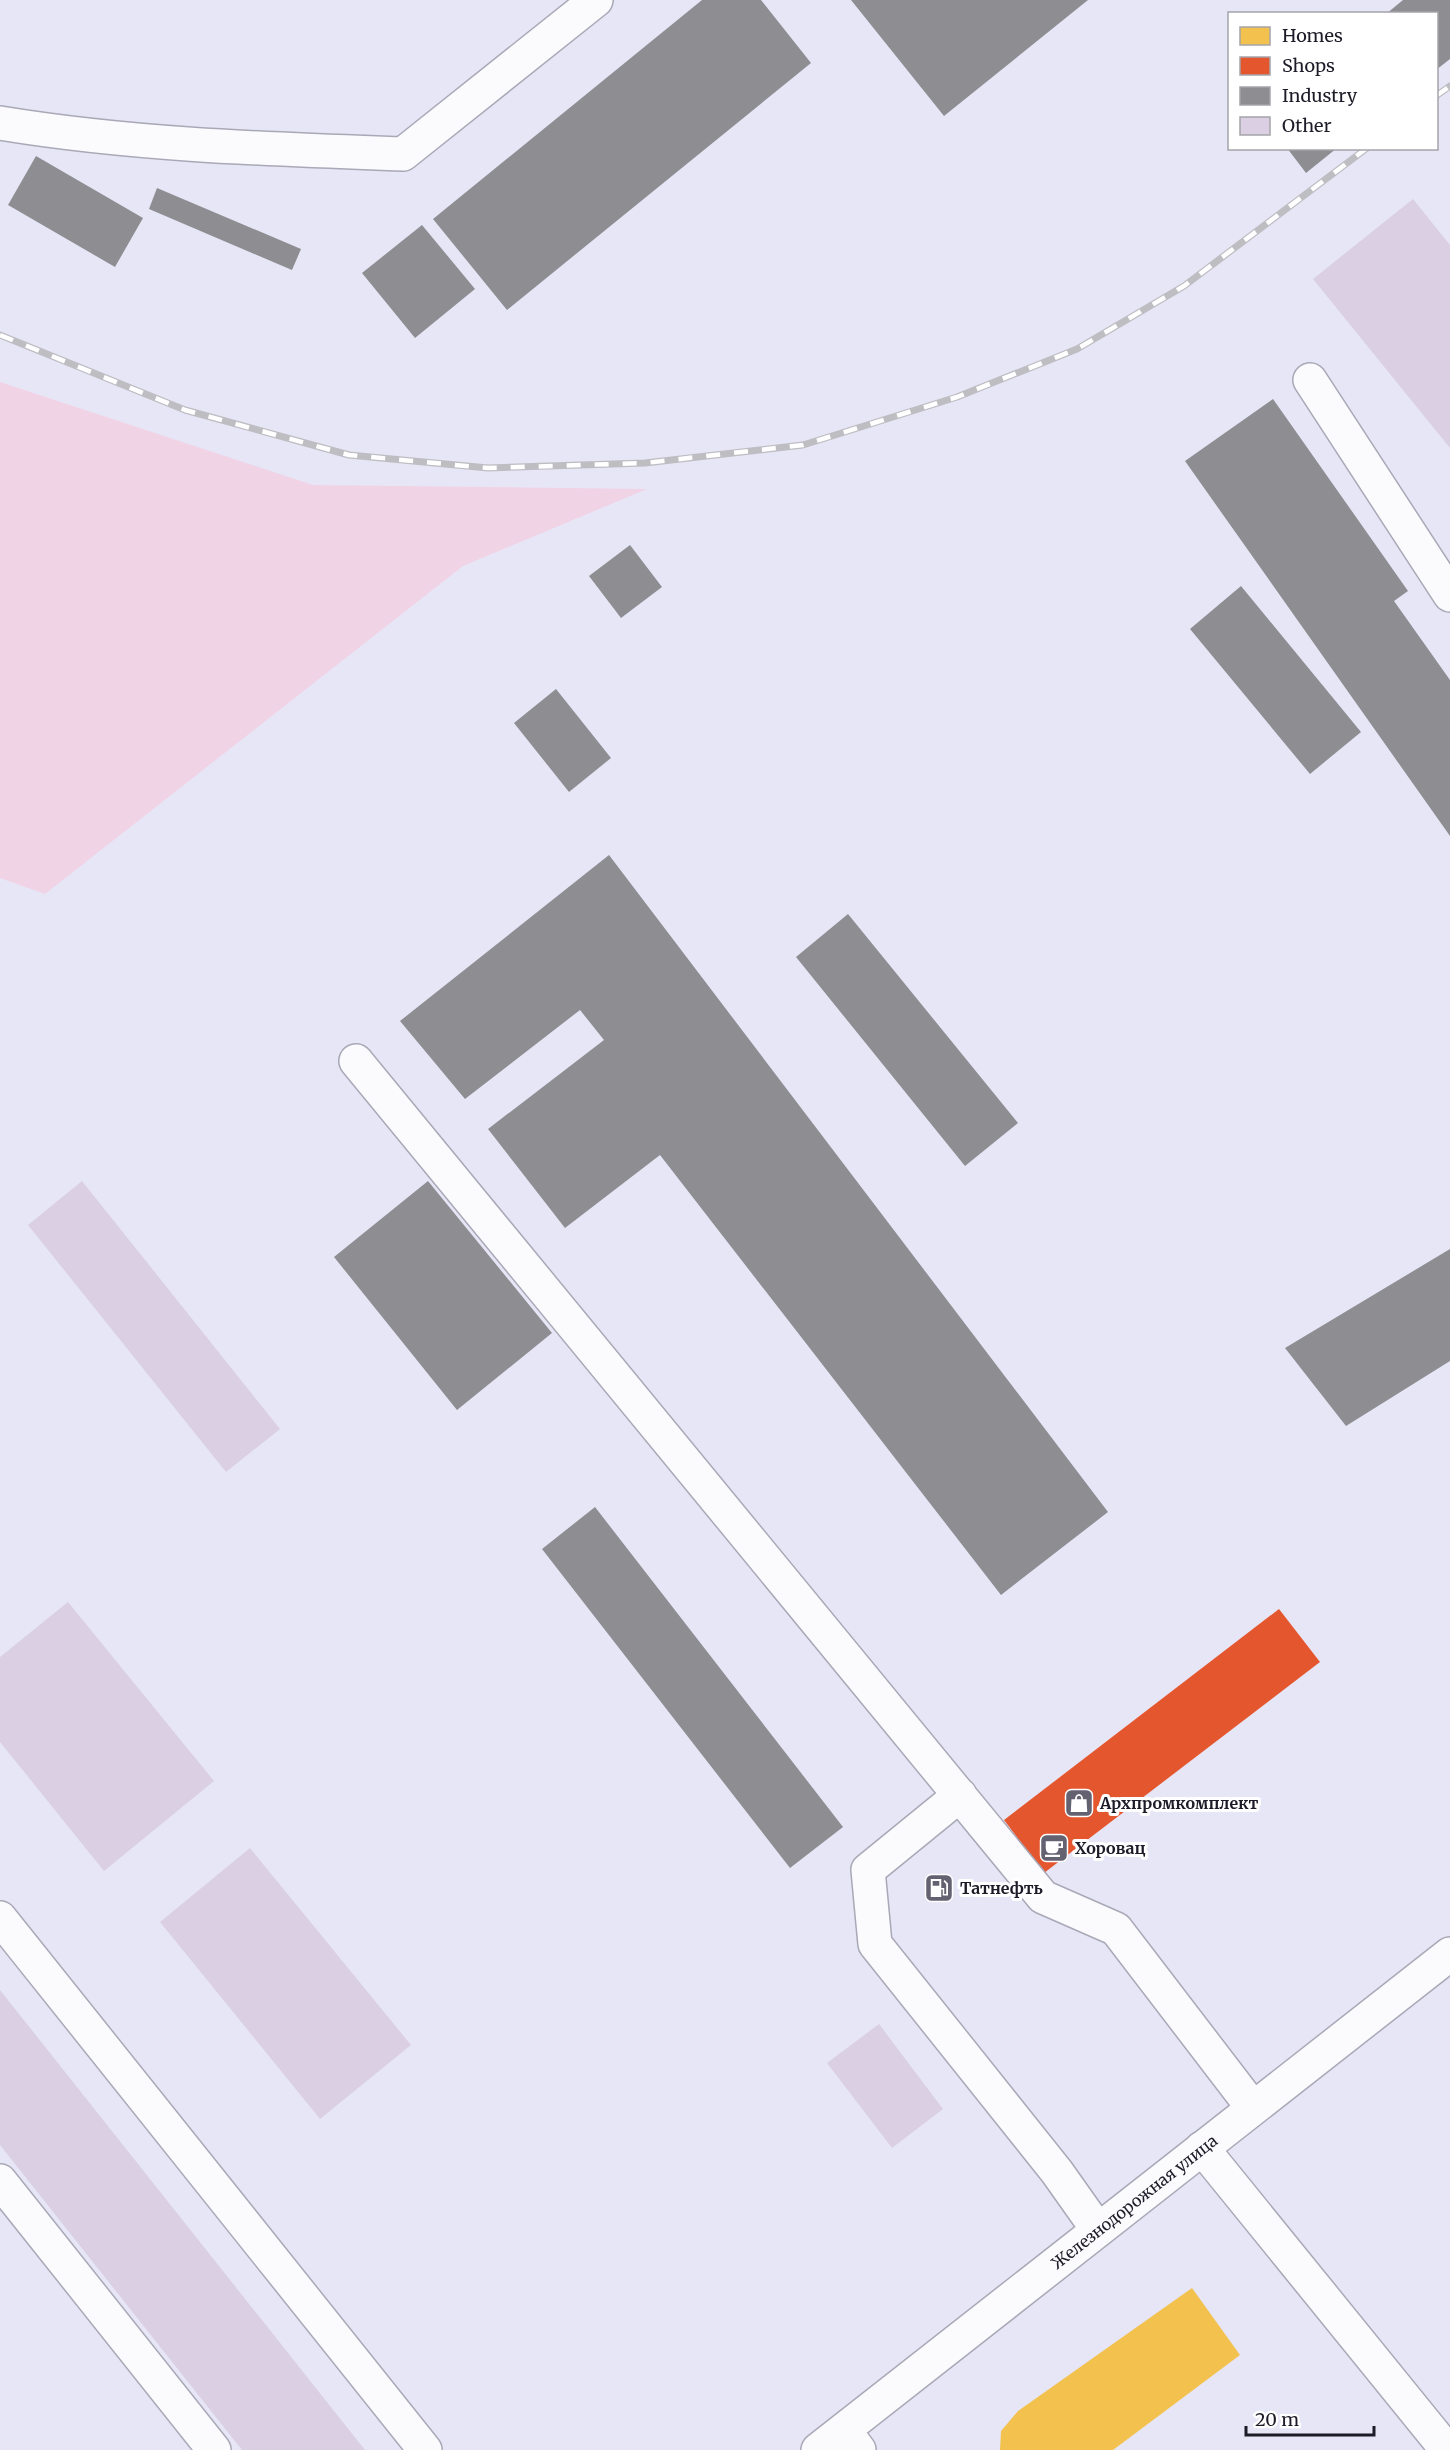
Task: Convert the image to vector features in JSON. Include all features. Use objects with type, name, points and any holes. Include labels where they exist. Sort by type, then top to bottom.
[{"type":"main road","points":[[0,123],[55,132],[190,146],[403,154],[596,0]]},
{"type":"main road","points":[[1310,380],[1450,595]]},
{"type":"main road","points":[[356,1061],[1043,1897],[1116,1929],[1253,2108]]},
{"type":"main road","points":[[960,1795],[868,1870],[874,1944],[1057,2172],[1098,2230]]},
{"type":"main road","points":[[0,1918],[419,2448]]},
{"type":"main road","name":"Железнодорожная улица","points":[[818,2450],[851,2440],[1098,2230],[1450,1953]]},
{"type":"main road","points":[[1202,2148],[1447,2450]]},
{"type":"main road","points":[[0,2181],[214,2450]]},
{"type":"shaded area","points":[[0,382],[313,485],[647,489],[463,566],[45,894],[0,878]]},
{"type":"building: Homes","points":[[1192,2288],[1240,2355],[1113,2450],[1000,2450],[1001,2431],[1018,2411]]},
{"type":"building: Shops","points":[[1279,1609],[1320,1662],[1044,1873],[1004,1820]]},
{"type":"building: Industry","points":[[702,0],[761,0],[811,63],[507,310],[433,219]]},
{"type":"building: Industry","points":[[851,0],[1088,0],[944,116]]},
{"type":"building: Industry","points":[[1403,0],[1450,0],[1450,59],[1438,68],[1438,12],[1388,12]]},
{"type":"building: Industry","points":[[1289,150],[1335,150],[1306,173]]},
{"type":"building: Industry","points":[[36,156],[143,218],[115,267],[8,205]]},
{"type":"building: Industry","points":[[157,188],[301,249],[292,270],[149,209]]},
{"type":"building: Industry","points":[[422,225],[475,289],[415,338],[362,273]]},
{"type":"building: Industry","points":[[1273,399],[1408,591],[1394,601],[1450,680],[1450,836],[1185,461]]},
{"type":"building: Industry","points":[[630,545],[662,587],[621,618],[589,576]]},
{"type":"building: Industry","points":[[1241,586],[1361,732],[1310,774],[1190,629]]},
{"type":"building: Industry","points":[[556,689],[611,758],[569,792],[514,723]]},
{"type":"building: Industry","points":[[609,855],[1108,1512],[1001,1595],[660,1155],[565,1228],[488,1129],[604,1040],[580,1010],[465,1099],[400,1021]]},
{"type":"building: Industry","points":[[848,914],[1018,1123],[965,1166],[796,957]]},
{"type":"building: Industry","points":[[428,1181],[552,1333],[457,1410],[334,1257]]},
{"type":"building: Industry","points":[[1450,1249],[1450,1361],[1346,1426],[1285,1348]]},
{"type":"building: Industry","points":[[595,1507],[843,1827],[790,1868],[542,1549]]},
{"type":"building: Other","points":[[1413,199],[1450,245],[1450,448],[1313,279]]},
{"type":"building: Other","points":[[82,1181],[280,1429],[226,1472],[28,1225]]},
{"type":"building: Other","points":[[68,1602],[214,1781],[104,1871],[0,1742],[0,1657]]},
{"type":"building: Other","points":[[250,1848],[411,2045],[320,2119],[160,1922]]},
{"type":"building: Other","points":[[0,1990],[365,2450],[242,2450],[0,2145]]},
{"type":"building: Other","points":[[879,2024],[943,2109],[892,2148],[827,2063]]},
{"type":"railway","points":[[1438,95],[1450,86]]},
{"type":"railway","points":[[0,335],[185,410],[349,455],[488,468],[645,463],[803,445],[957,397],[1077,349],[1184,286],[1364,150]]},
{"type":"place","name":"Архпромкомплект","points":[[1079,1803]]},
{"type":"place","name":"Хоровац","points":[[1054,1848]]},
{"type":"place","name":"Татнефть","points":[[939,1888]]}]
